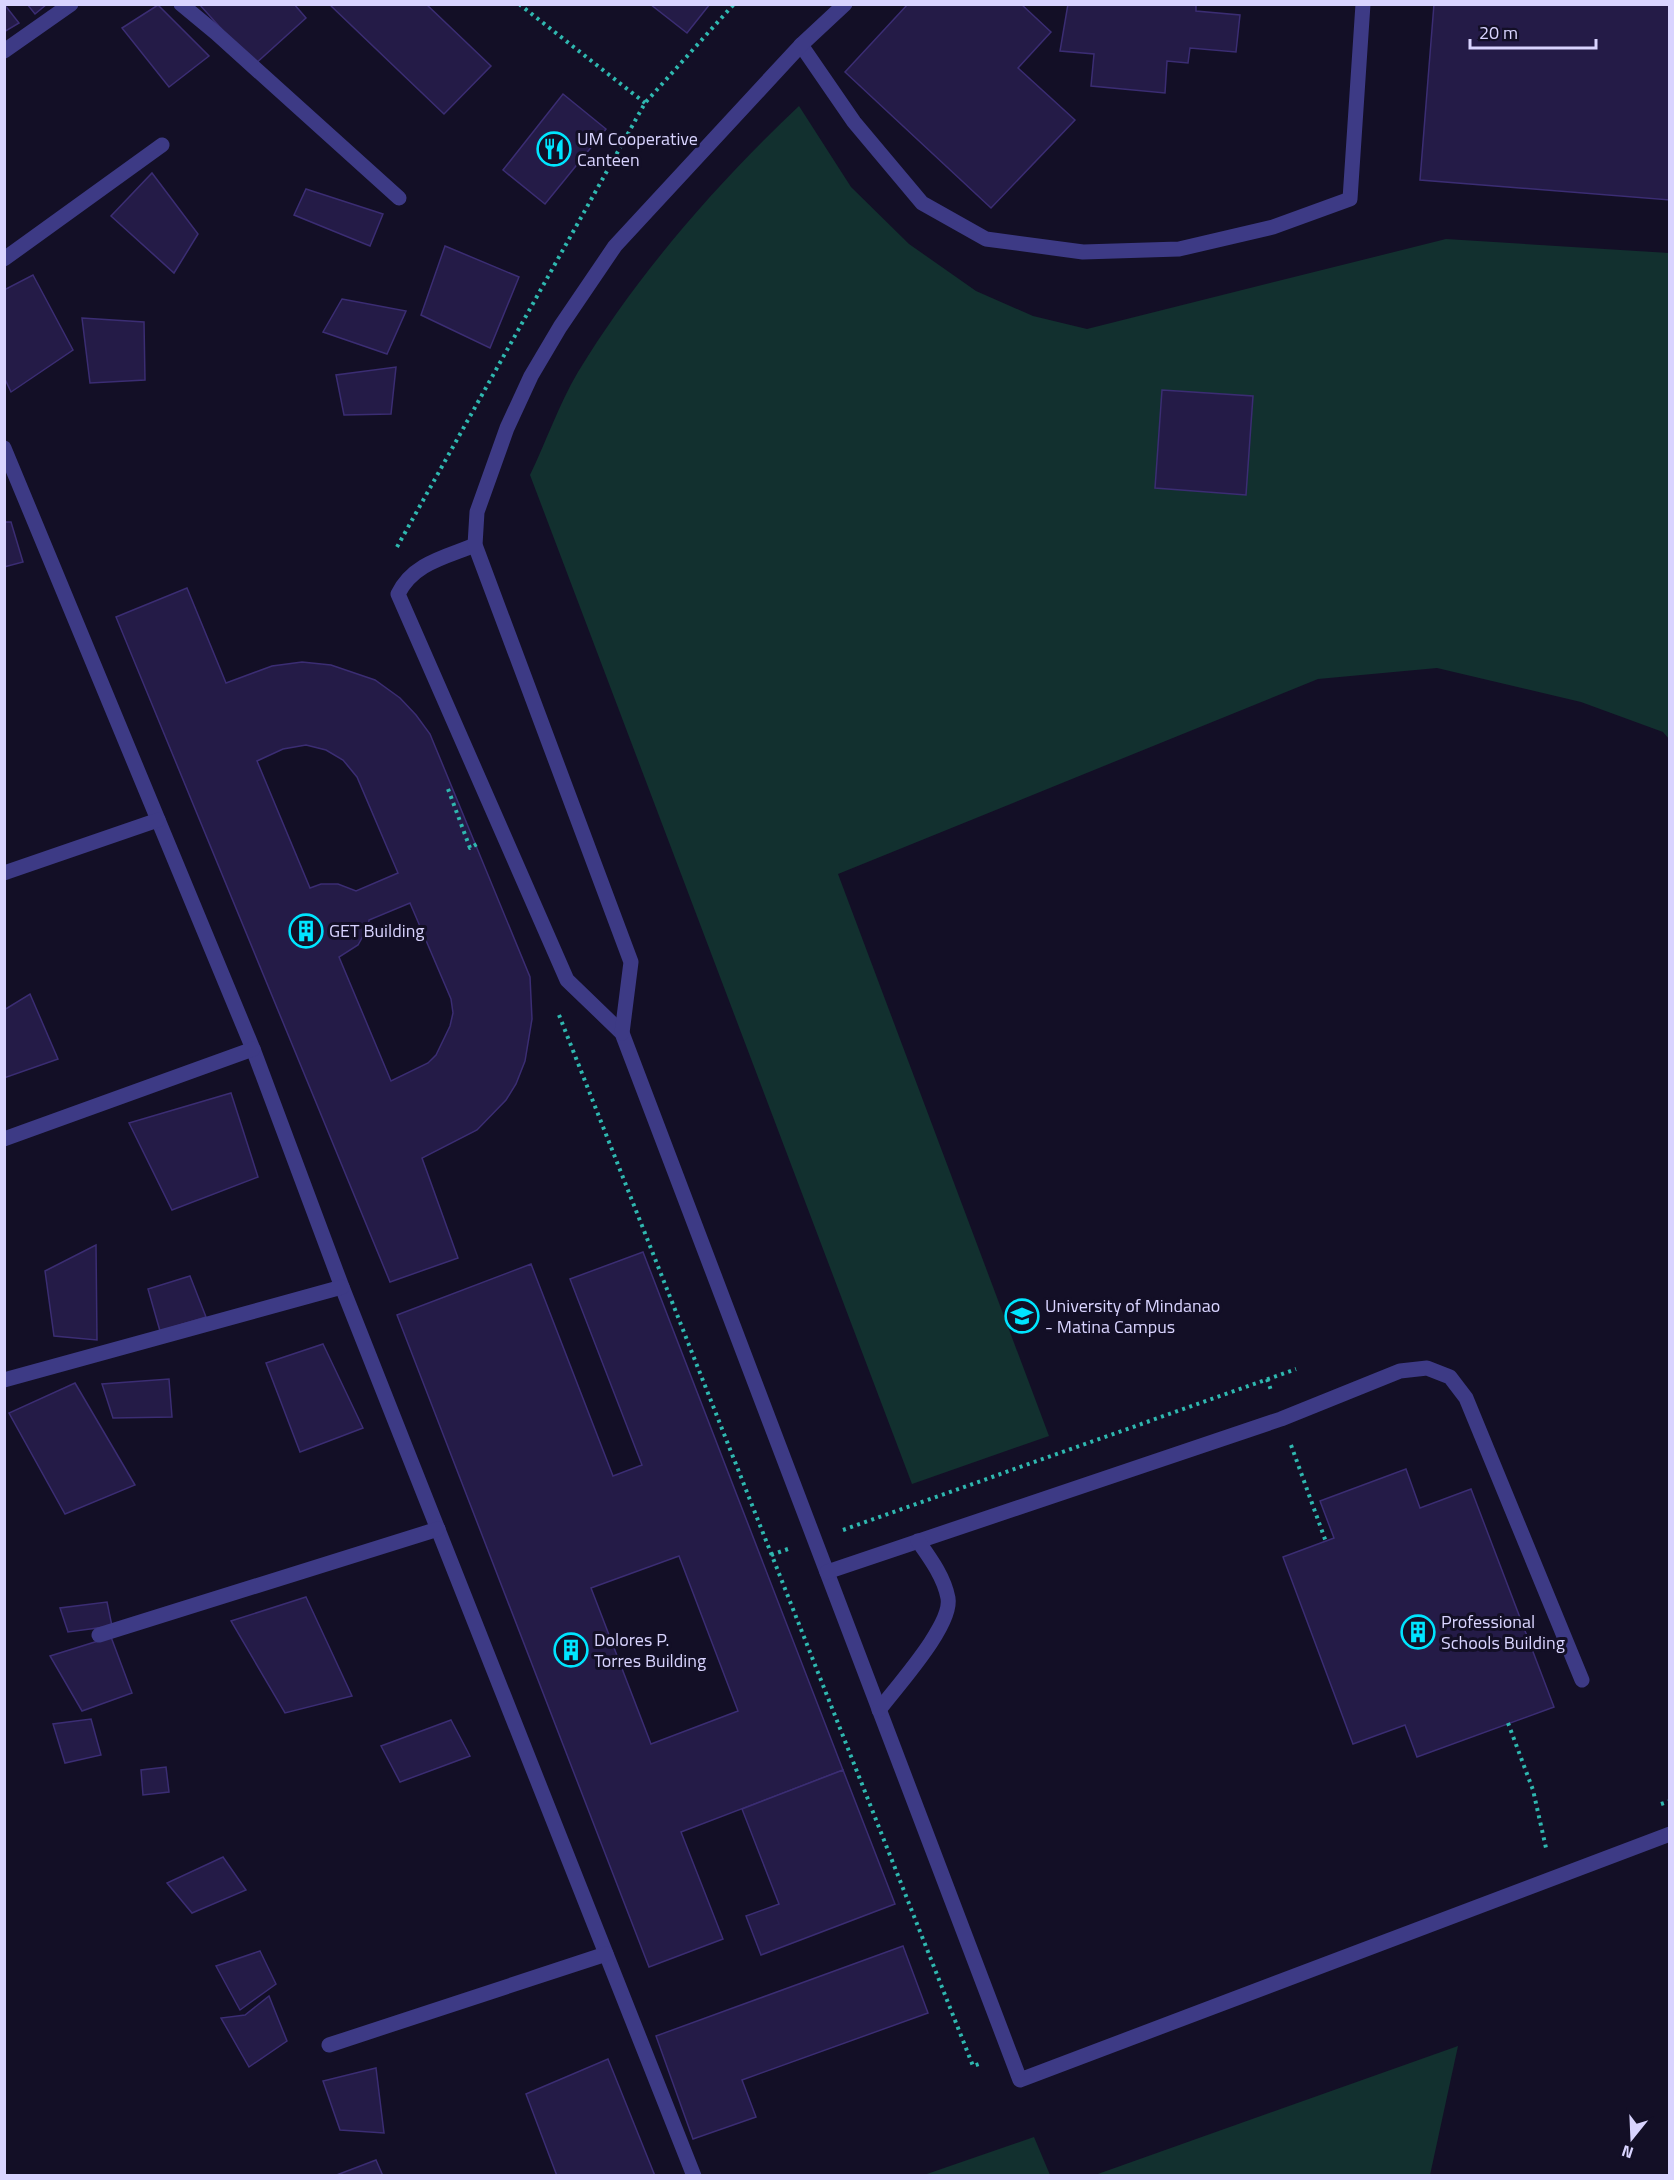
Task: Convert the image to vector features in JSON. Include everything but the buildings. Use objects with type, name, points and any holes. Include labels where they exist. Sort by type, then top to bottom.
[{"type":"street","points":[[4,51],[71,4]]},
{"type":"street","points":[[181,4],[399,198]]},
{"type":"street","points":[[621,1033],[632,962],[475,545],[477,512],[507,428],[531,376],[560,327],[615,246],[801,45],[845,4]]},
{"type":"street","points":[[801,45],[854,122],[922,203],[986,239],[1083,252],[1179,249],[1273,227],[1350,199],[1363,4]]},
{"type":"street","points":[[4,259],[162,146]]},
{"type":"street","points":[[4,448],[253,1049],[342,1287],[694,2175]]},
{"type":"street","points":[[475,545],[416,569],[405,580],[398,594],[567,980],[621,1033],[1020,2080],[1670,1834]]},
{"type":"street","points":[[4,873],[158,820]]},
{"type":"street","points":[[4,1139],[253,1049]]},
{"type":"street","points":[[4,1380],[342,1287]]},
{"type":"street","points":[[827,1572],[1281,1419],[1400,1371],[1427,1368],[1450,1377],[1466,1398],[1582,1680]]},
{"type":"street","points":[[99,1635],[438,1529]]},
{"type":"street","points":[[879,1710],[935,1638],[946,1618],[949,1600],[942,1580],[918,1541]]},
{"type":"street","points":[[329,2045],[606,1954]]},
{"type":"path","points":[[519,4],[645,103]]},
{"type":"path","points":[[392,557],[645,103],[734,4]]},
{"type":"path","points":[[446,783],[470,848],[480,843]]},
{"type":"path","points":[[554,1004],[974,2066],[1010,2053]]},
{"type":"path","points":[[771,1555],[1296,1370]]},
{"type":"path","points":[[1267,1379],[1326,1542]]},
{"type":"path","points":[[1508,1723],[1533,1790],[1546,1848]]},
{"type":"path","points":[[1658,1805],[1670,1801]]},
{"type":"path","points":[[1535,1852],[1557,1844]]},
{"type":"green space","points":[[799,106],[851,187],[909,244],[976,291],[1033,316],[1087,329],[1446,239],[1669,253],[1669,739],[1663,732],[1581,702],[1437,668],[1318,679],[838,874],[1049,1436],[912,1484],[530,475],[571,384],[626,300],[709,198]]},
{"type":"green space","points":[[1458,2046],[1430,2175],[1095,2175]]},
{"type":"green space","points":[[1034,2137],[1050,2175],[924,2175]]},
{"type":"place","name":"UM Cooperative Canteen","points":[[554,149]]},
{"type":"place","name":"GET Building","points":[[306,931]]},
{"type":"place","name":"University of Mindanao - Matina Campus","points":[[1022,1316]]},
{"type":"place","name":"Professional Schools Building","points":[[1418,1632]]},
{"type":"place","name":"Dolores P. Torres Building","points":[[571,1650]]}]
